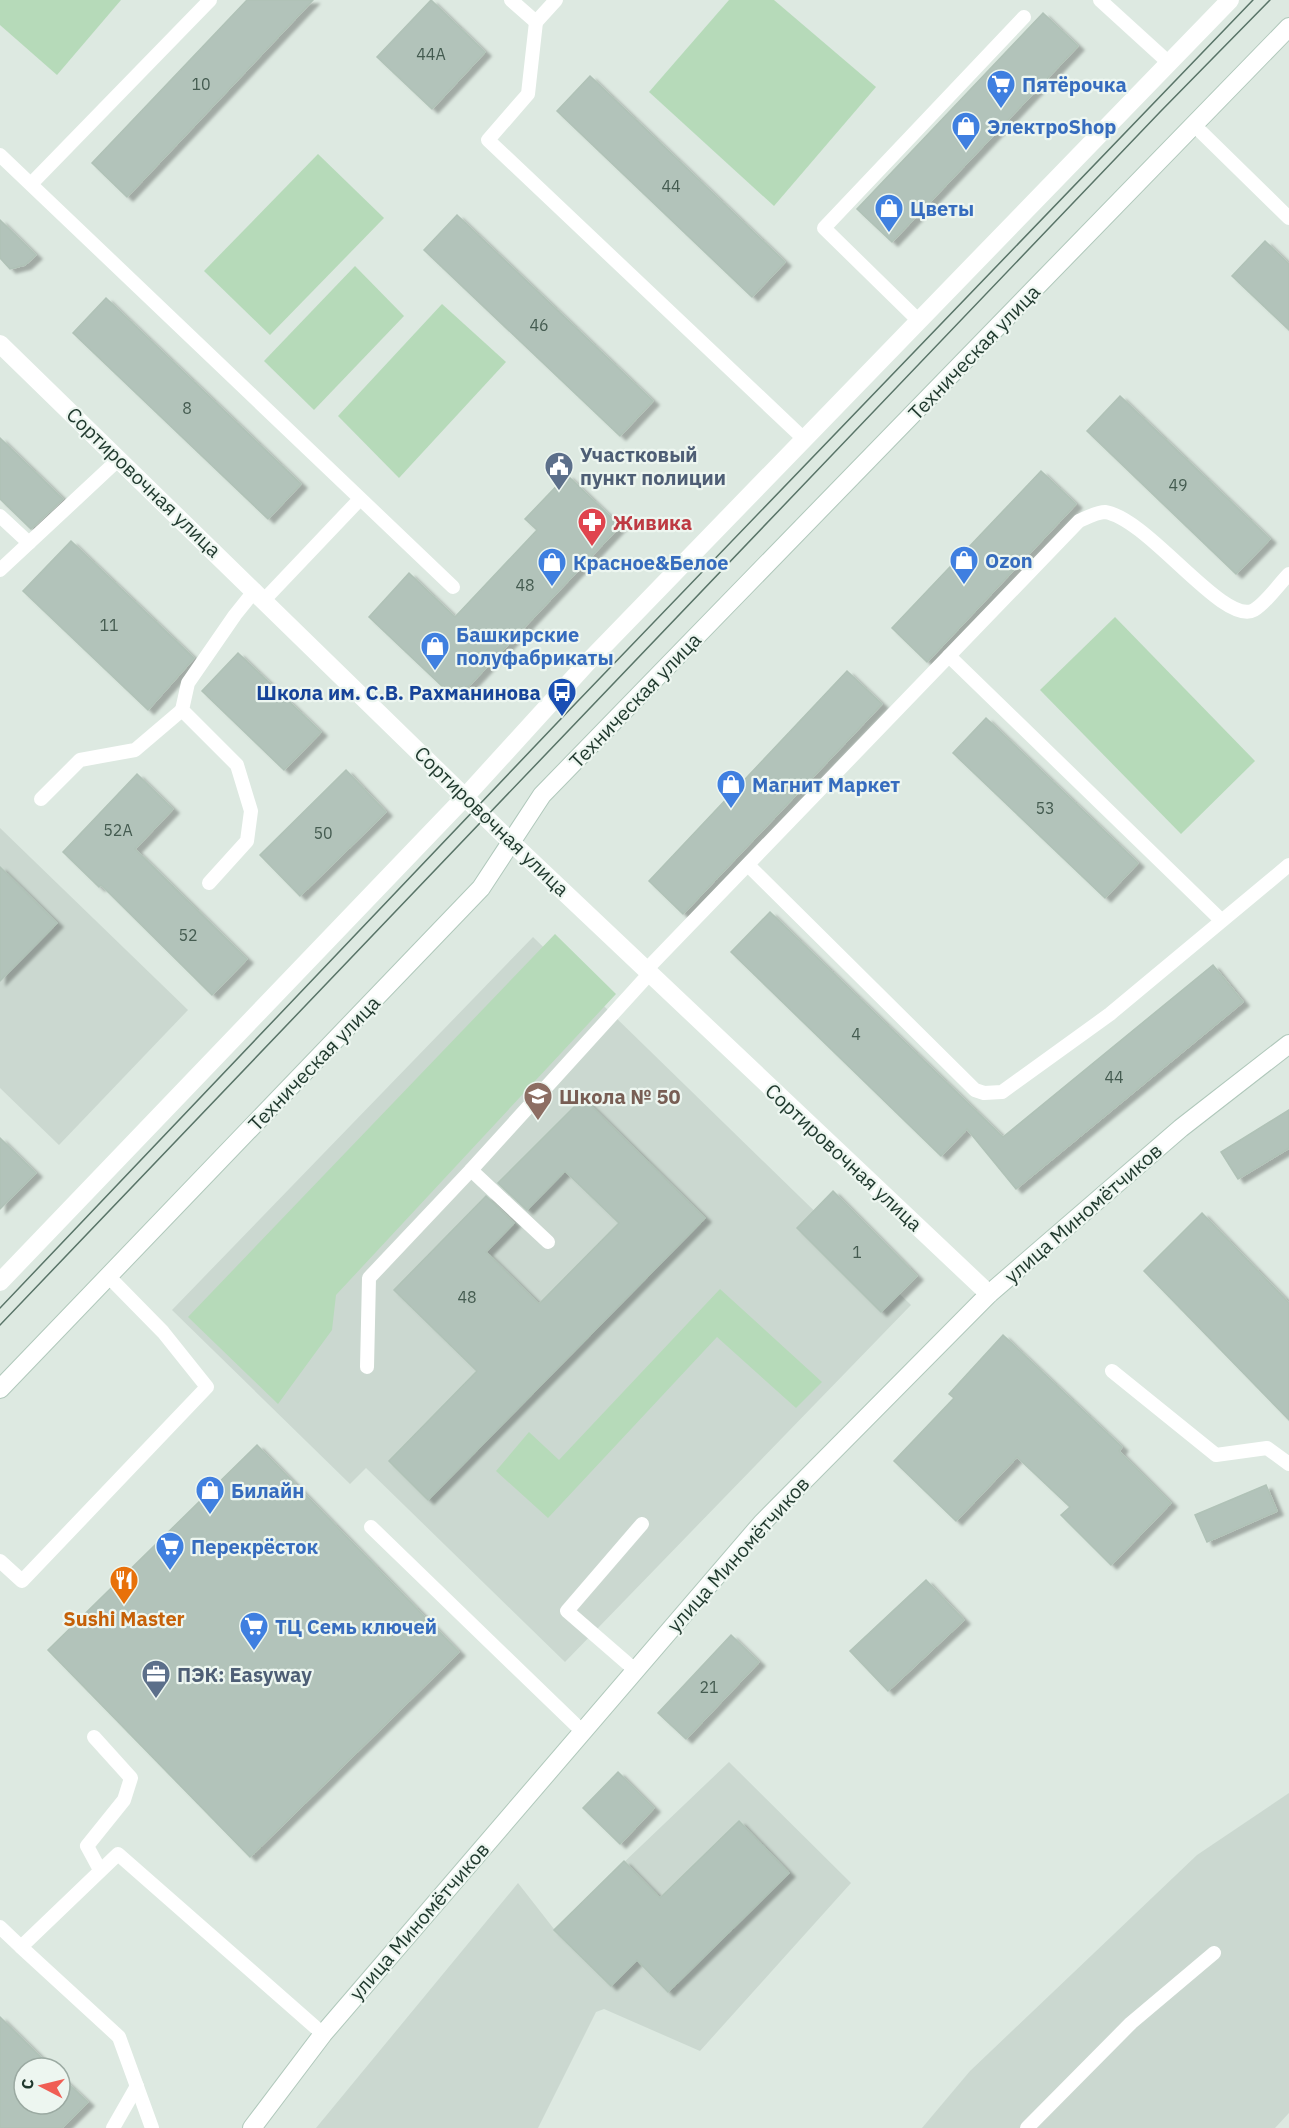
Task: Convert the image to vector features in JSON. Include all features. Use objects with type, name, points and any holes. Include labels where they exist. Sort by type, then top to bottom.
[{"type":"street","points":[[2,1276],[465,796],[587,663],[1230,0]]},
{"type":"street","name":"Техническая улица","points":[[0,1389],[481,888],[542,795],[1289,27]]},
{"type":"street","name":"Сортировочная улица","points":[[0,344],[511,842],[989,1294]]},
{"type":"street","name":"улица Миномётчиков","points":[[252,2128],[323,2034],[762,1523],[989,1294],[1181,1128],[1289,1044]]},
{"type":"lane","points":[[31,184],[210,0]]},
{"type":"lane","points":[[511,0],[536,22]]},
{"type":"lane","points":[[556,0],[536,22],[528,94],[488,140],[804,439]]},
{"type":"lane","points":[[1100,0],[1168,62]]},
{"type":"lane","points":[[919,321],[824,228],[1024,17]]},
{"type":"lane","points":[[1194,125],[1289,218]]},
{"type":"lane","points":[[0,155],[453,587]]},
{"type":"lane","points":[[0,570],[119,459]]},
{"type":"lane","points":[[41,799],[80,760],[135,750],[182,710],[188,683],[235,615],[260,595],[360,499]]},
{"type":"lane","points":[[367,1367],[369,1278],[471,1170],[648,972],[748,865],[1079,521],[1103,512],[1119,517],[1150,537],[1226,607],[1242,613],[1254,610],[1289,574]]},
{"type":"lane","points":[[0,516],[29,543]]},
{"type":"lane","points":[[949,656],[1221,920]]},
{"type":"lane","points":[[182,710],[237,765],[251,811],[247,841],[209,883]]},
{"type":"lane","points":[[748,865],[975,1090],[984,1093],[1002,1092],[1110,1014],[1289,865]]},
{"type":"lane","points":[[471,1170],[548,1242]]},
{"type":"lane","points":[[0,1561],[22,1581],[207,1387],[163,1332],[109,1277]]},
{"type":"lane","points":[[1112,1371],[1216,1455],[1267,1448],[1289,1464]]},
{"type":"lane","points":[[635,1670],[567,1611],[642,1524]]},
{"type":"lane","points":[[372,1527],[582,1731]]},
{"type":"lane","points":[[94,1737],[130,1778],[124,1800],[87,1846],[100,1870]]},
{"type":"lane","points":[[21,1947],[118,1854],[323,2034]]},
{"type":"lane","points":[[0,1927],[119,2037],[152,2128]]},
{"type":"lane","points":[[1027,2128],[1131,2023],[1214,1953]]},
{"type":"lane","points":[[113,2128],[137,2086]]},
{"type":"shaded area","points":[[0,828],[188,1010],[59,1145],[0,1088]]},
{"type":"shaded area","name":"Школа № 50","points":[[533,937],[911,1305],[565,1662],[366,1468],[350,1484],[172,1310]]},
{"type":"shaded area","points":[[729,1762],[851,1883],[700,2051],[604,2009],[596,2012],[538,2128],[316,2128],[518,1883],[554,1929]]},
{"type":"shaded area","points":[[1289,1793],[1289,2113],[1275,2128],[922,2128],[970,2071],[1197,1855]]},
{"type":"green space","points":[[0,0],[121,0],[57,75],[0,25]]},
{"type":"green space","points":[[729,0],[774,0],[876,87],[774,206],[649,92]]},
{"type":"green space","points":[[318,154],[384,218],[270,335],[204,271]]},
{"type":"green space","points":[[355,266],[404,316],[314,410],[264,361]]},
{"type":"green space","points":[[442,304],[506,362],[399,478],[338,416]]},
{"type":"green space","points":[[1115,617],[1255,761],[1181,834],[1040,690]]},
{"type":"green space","points":[[555,934],[616,994],[336,1295],[332,1330],[278,1404],[188,1317]]},
{"type":"green space","points":[[720,1289],[822,1382],[796,1408],[717,1337],[548,1518],[496,1471],[529,1432],[559,1460]]},
{"type":"building","points":[[247,0],[313,0],[127,197],[92,163]]},
{"type":"building","points":[[431,0],[485,52],[432,109],[377,57]]},
{"type":"building","points":[[1043,13],[1078,46],[892,242],[857,209]]},
{"type":"building","points":[[590,76],[785,262],[752,297],[557,111]]},
{"type":"building","points":[[457,215],[653,401],[620,436],[424,250]]},
{"type":"building","points":[[0,220],[36,255],[25,265],[10,269],[0,258]]},
{"type":"building","points":[[1265,241],[1289,264],[1289,330],[1232,276]]},
{"type":"building","points":[[106,298],[301,484],[268,519],[73,333]]},
{"type":"building","points":[[1120,396],[1270,539],[1236,574],[1087,431]]},
{"type":"building","points":[[0,438],[63,499],[31,529],[0,499]]},
{"type":"building","points":[[1041,471],[1076,504],[927,662],[892,628]]},
{"type":"building","points":[[567,475],[620,526],[466,689],[443,687],[369,617],[409,573],[455,617],[537,530],[525,519]]},
{"type":"building","points":[[71,541],[194,658],[148,710],[23,591]]},
{"type":"building","points":[[238,653],[321,732],[284,770],[202,691]]},
{"type":"building","points":[[847,671],[882,704],[683,914],[649,881]]},
{"type":"building","points":[[986,718],[1138,863],[1105,898],[953,753]]},
{"type":"building","points":[[346,770],[386,812],[300,896],[260,855]]},
{"type":"building","points":[[137,774],[173,809],[135,849],[247,959],[212,995],[101,885],[99,887],[63,852]]},
{"type":"building","points":[[0,867],[57,923],[0,981]]},
{"type":"building","points":[[770,912],[1003,1137],[1213,965],[1243,1002],[1016,1189],[967,1129],[941,1156],[731,952]]},
{"type":"building","points":[[583,1098],[705,1218],[428,1500],[389,1461],[477,1371],[394,1290],[486,1196],[514,1223],[486,1252],[539,1304],[619,1223],[565,1171],[527,1210],[498,1183]]},
{"type":"building","points":[[1289,1110],[1289,1148],[1238,1179],[1221,1152]]},
{"type":"building","points":[[0,1138],[36,1173],[0,1209]]},
{"type":"building","points":[[833,1191],[917,1276],[881,1312],[797,1228]]},
{"type":"building","points":[[1202,1213],[1289,1303],[1289,1420],[1144,1271]]},
{"type":"building","points":[[1003,1335],[1122,1447],[1119,1451],[1171,1503],[1111,1565],[1061,1515],[1070,1507],[1017,1457],[956,1521],[894,1461],[954,1398],[949,1394]]},
{"type":"building","name":"ТЦ Семь ключей","points":[[257,1445],[459,1652],[250,1857],[48,1650]]},
{"type":"building","points":[[1266,1485],[1277,1511],[1207,1542],[1195,1515]]},
{"type":"building","points":[[926,1580],[964,1620],[888,1691],[850,1651]]},
{"type":"building","points":[[731,1635],[759,1662],[686,1739],[658,1713]]},
{"type":"building","points":[[618,1772],[654,1808],[620,1844],[583,1808]]},
{"type":"building","points":[[739,1821],[789,1873],[668,1992],[637,1960],[611,1986],[554,1930],[624,1861],[660,1898]]},
{"type":"building","points":[[0,2017],[40,2056],[12,2056],[12,2116],[72,2116],[72,2087],[88,2102],[62,2128],[0,2128]]},
{"type":"tram line","points":[[0,1308],[576,703],[1253,0]]},
{"type":"tram line","points":[[0,1325],[1160,112],[1270,0]]},
{"type":"place","name":"Пятёрочка","points":[[1001,110]]},
{"type":"place","name":"ЭлектроShop","points":[[966,152]]},
{"type":"place","name":"Цветы","points":[[889,234]]},
{"type":"place","name":"Участковый пункт полиции","points":[[559,492]]},
{"type":"place","name":"Живика","points":[[592,548]]},
{"type":"place","name":"Ozon","points":[[964,586]]},
{"type":"place","name":"Красное&Белое","points":[[552,588]]},
{"type":"place","name":"Башкирские полуфабрикаты","points":[[435,672]]},
{"type":"place","name":"Школа им. С.В. Рахманинова","points":[[562,718]]},
{"type":"place","name":"Магнит Маркет","points":[[731,810]]},
{"type":"place","name":"Школа № 50","points":[[538,1122]]},
{"type":"place","name":"Билайн","points":[[210,1516]]},
{"type":"place","name":"Перекрёсток","points":[[170,1572]]},
{"type":"place","name":"Sushi Master","points":[[124,1606]]},
{"type":"place","name":"ТЦ Семь ключей","points":[[254,1652]]},
{"type":"place","name":"ПЭК: Easyway","points":[[156,1700]]}]
